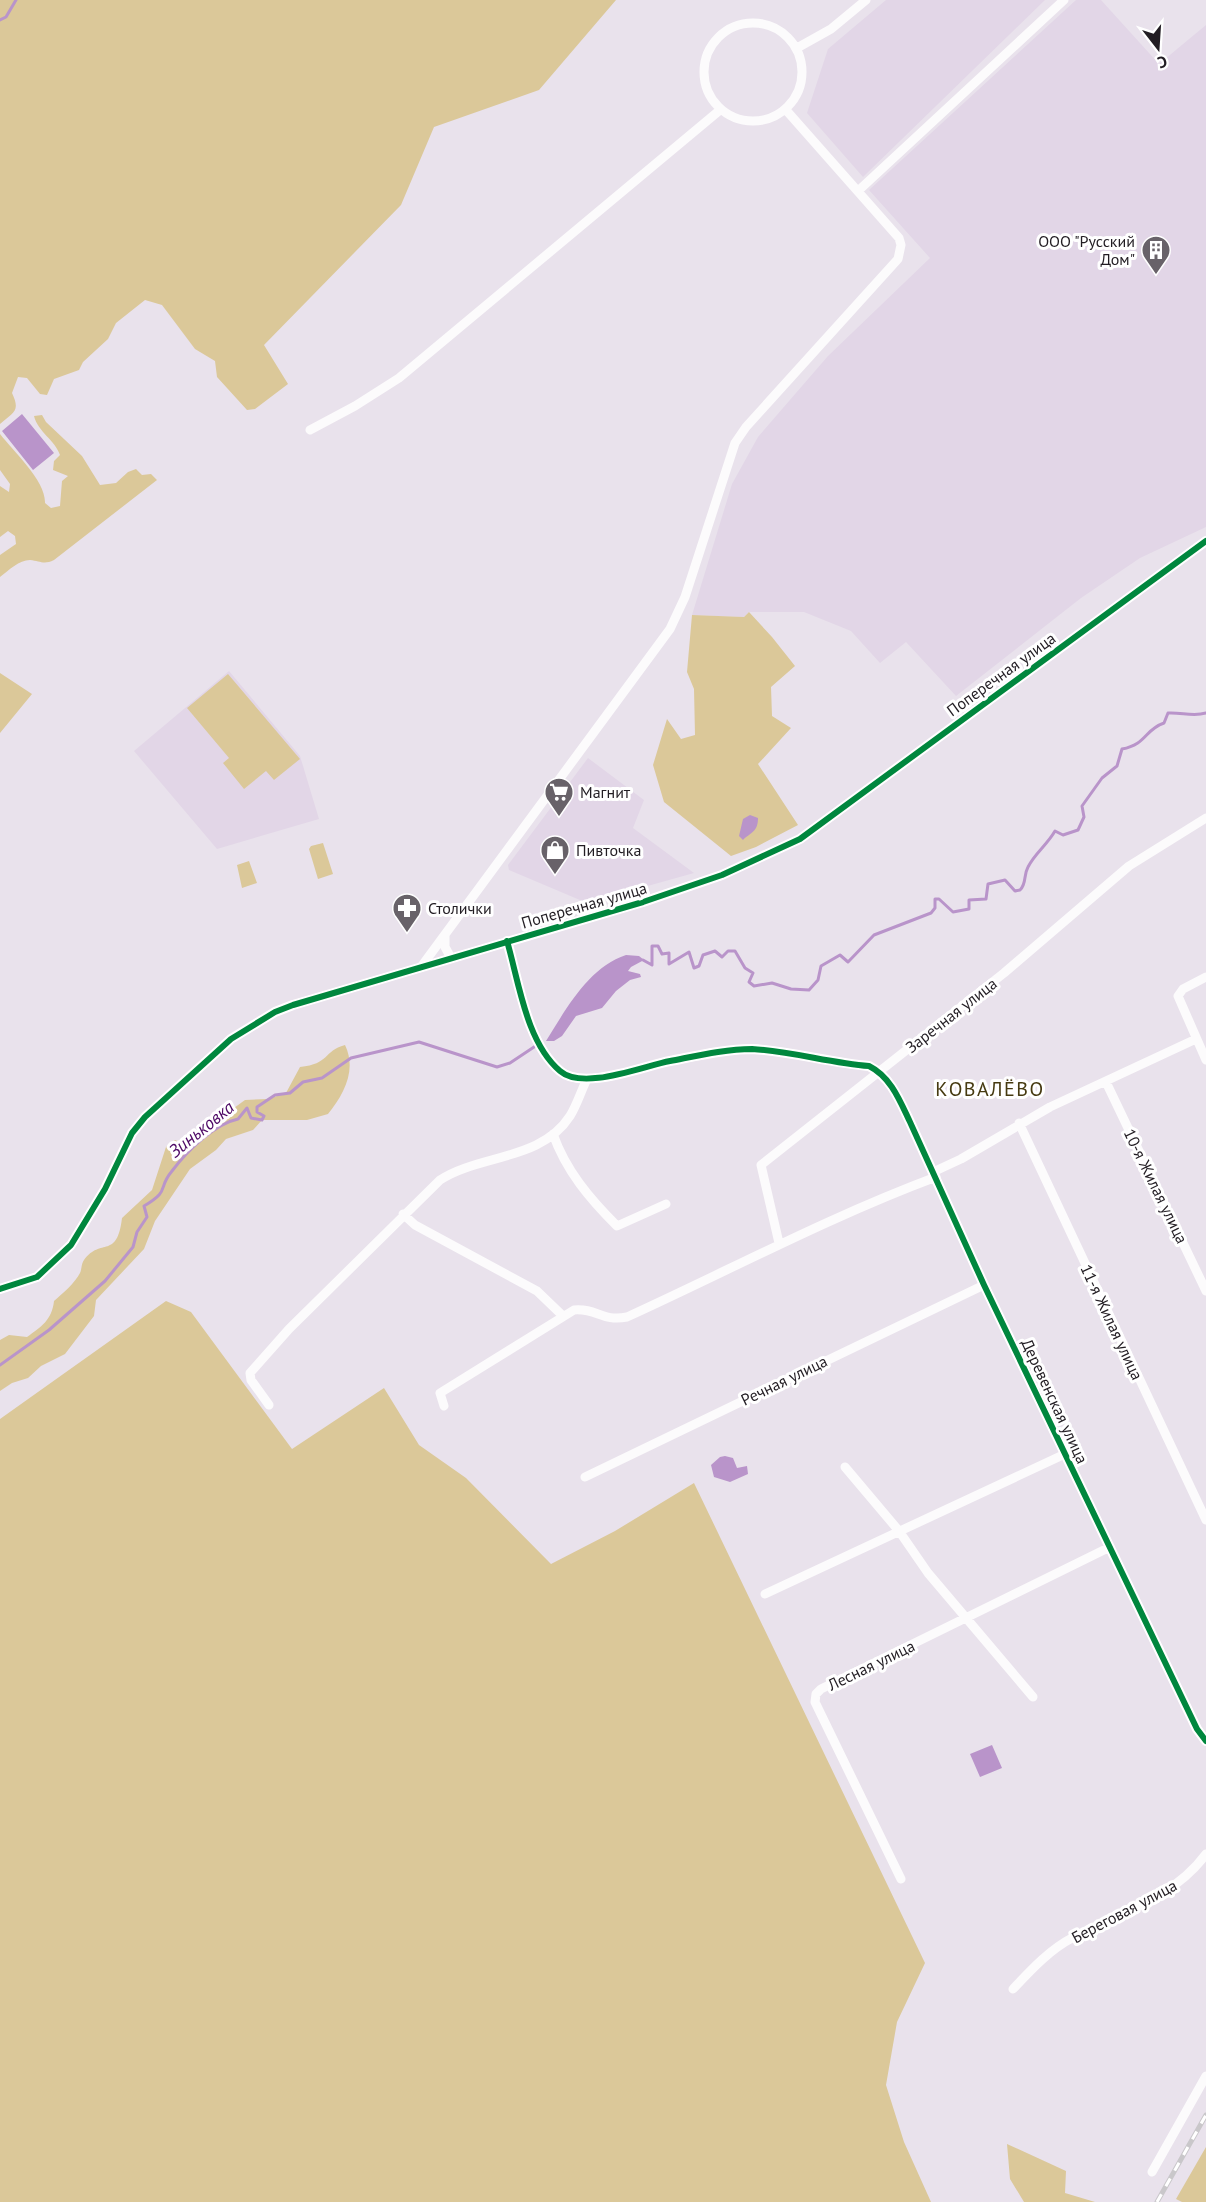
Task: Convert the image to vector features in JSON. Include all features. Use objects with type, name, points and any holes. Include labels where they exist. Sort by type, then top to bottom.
[{"type":"street","points":[[797,48],[831,29],[866,0]]},
{"type":"street","points":[[858,191],[1064,0]]},
{"type":"street","points":[[746,23],[766,24],[784,33],[797,48],[803,69],[799,92],[786,110],[768,120],[747,122],[720,110],[710,97],[704,81],[704,61],[712,43],[727,30],[746,23]]},
{"type":"street","points":[[310,430],[355,406],[399,378],[720,110]]},
{"type":"street","points":[[421,967],[670,629],[685,597],[735,443],[746,427],[898,258],[901,244],[899,238],[786,110]]},
{"type":"street","name":"Поперечная улица","points":[[0,1289],[37,1277],[71,1245],[100,1199],[132,1132],[145,1117],[231,1039],[275,1012],[293,1005],[683,889],[750,863],[800,838],[1206,542]]},
{"type":"street","name":"Заречная улица","points":[[779,1243],[761,1165],[1004,973],[1129,866],[1206,818]]},
{"type":"street","points":[[445,935],[445,948],[451,958]]},
{"type":"street","points":[[507,941],[539,1041],[561,1071],[571,1077],[587,1079],[669,1061],[749,1049],[869,1066],[880,1071]]},
{"type":"street","points":[[1206,976],[1183,989],[1178,996],[1206,1060]]},
{"type":"street","points":[[444,1406],[440,1393],[574,1310],[586,1309],[603,1318],[627,1317],[718,1275],[779,1243],[934,1175],[1019,1123],[1196,1039]]},
{"type":"street","name":"Деревенская улица","points":[[880,1071],[894,1088],[984,1285],[1197,1729],[1206,1742]]},
{"type":"street","points":[[269,1406],[251,1380],[250,1373],[290,1329],[403,1214],[440,1180],[455,1170],[517,1154],[553,1134],[570,1116],[587,1079]]},
{"type":"street","name":"10-я Жилая улица","points":[[1106,1082],[1206,1291]]},
{"type":"street","name":"11-я Жилая улица","points":[[1019,1123],[1206,1520]]},
{"type":"street","points":[[553,1134],[573,1176],[593,1202],[617,1226],[666,1204]]},
{"type":"street","points":[[403,1214],[415,1225],[537,1291],[562,1316]]},
{"type":"street","name":"Речная улица","points":[[585,1477],[984,1285]]},
{"type":"street","points":[[765,1594],[1065,1454]]},
{"type":"street","points":[[845,1467],[898,1531],[928,1573],[1034,1696]]},
{"type":"street","name":"Лесная улица","points":[[901,1879],[815,1702],[816,1694],[821,1689],[968,1619],[1110,1547]]},
{"type":"street","name":"Береговая улица","points":[[1013,1989],[1035,1966],[1069,1939],[1178,1885],[1206,1854]]},
{"type":"street","points":[[1152,2172],[1206,2076]]},
{"type":"shaded area","points":[[0,0],[616,0],[539,90],[434,127],[401,205],[264,345],[288,384],[255,409],[247,410],[217,377],[215,361],[195,349],[162,305],[145,300],[116,323],[108,339],[83,362],[79,370],[54,379],[47,395],[40,394],[27,378],[18,377],[12,393],[16,408],[0,424]]},
{"type":"shaded area","points":[[886,0],[1045,0],[863,177],[807,113],[828,49]]},
{"type":"shaded area","points":[[1076,0],[1101,0],[1159,64],[1206,25],[1206,527],[1140,558],[1081,598],[956,696],[906,642],[880,663],[851,631],[804,612],[749,612],[744,617],[692,615],[732,484],[758,437],[828,356],[930,258],[869,190]]},
{"type":"shaded area","points":[[22,414],[54,453],[33,470],[2,431]]},
{"type":"shaded area","points":[[42,415],[46,422],[82,456],[100,485],[116,483],[128,472],[136,469],[142,475],[151,474],[157,480],[54,560],[22,562],[0,577],[0,555],[16,544],[15,536],[8,531],[0,537],[0,486],[9,492],[10,484],[0,470],[0,434],[35,476],[44,494],[45,503],[51,508],[60,506],[62,481],[68,476],[53,470],[54,461],[60,455],[36,422],[34,416]]},
{"type":"shaded area","points":[[749,612],[795,666],[771,687],[772,716],[791,728],[758,764],[798,825],[756,847],[731,856],[664,802],[653,765],[667,719],[681,739],[695,735],[694,689],[687,672],[692,615],[744,617]]},
{"type":"shaded area","points":[[229,671],[300,756],[319,819],[217,849],[134,751]]},
{"type":"shaded area","points":[[0,673],[32,694],[0,733]]},
{"type":"shaded area","points":[[228,674],[300,759],[274,780],[266,771],[244,789],[223,763],[229,758],[187,708]]},
{"type":"shaded area","points":[[588,758],[644,800],[633,828],[694,873],[587,903],[509,870],[508,865]]},
{"type":"shaded area","points":[[750,815],[758,818],[757,826],[743,840],[739,836],[743,819]]},
{"type":"shaded area","points":[[323,843],[333,874],[318,879],[309,849],[311,846]]},
{"type":"shaded area","points":[[249,861],[257,883],[242,888],[237,865]]},
{"type":"shaded area","points":[[626,955],[639,956],[644,960],[628,971],[640,974],[641,977],[630,980],[616,991],[602,1008],[576,1016],[562,1036],[554,1041],[546,1041],[570,1003],[590,979],[613,961]]},
{"type":"shaded area","points":[[345,1045],[350,1064],[349,1073],[344,1090],[328,1114],[307,1120],[262,1120],[253,1130],[226,1139],[216,1150],[190,1169],[155,1221],[144,1249],[96,1300],[94,1316],[65,1354],[41,1366],[28,1378],[12,1383],[0,1391],[0,1340],[9,1335],[27,1337],[45,1322],[51,1313],[54,1301],[78,1277],[84,1260],[90,1253],[112,1244],[120,1231],[122,1218],[152,1190],[166,1147],[175,1140],[193,1148],[208,1136],[216,1121],[245,1100],[268,1099],[286,1093],[300,1067],[317,1063]]},
{"type":"shaded area","points":[[166,1301],[191,1312],[292,1449],[384,1388],[419,1445],[466,1478],[551,1564],[615,1531],[694,1483],[925,1963],[897,2022],[886,2085],[904,2142],[931,2202],[0,2202],[0,1419]]},
{"type":"shaded area","points":[[720,1457],[733,1458],[737,1468],[747,1466],[748,1474],[730,1482],[714,1477],[711,1465]]},
{"type":"shaded area","points":[[992,1745],[1002,1768],[980,1777],[970,1754]]},
{"type":"shaded area","points":[[1007,2144],[1066,2171],[1065,2193],[1095,2202],[1024,2202],[1010,2179]]},
{"type":"shaded area","points":[[1206,2147],[1206,2202],[1182,2202],[1176,2199]]},
{"type":"waterway","points":[[0,20],[6,17],[16,0]]},
{"type":"waterway","name":"Зиньковка","points":[[643,960],[652,965],[652,946],[658,946],[662,954],[669,953],[669,964],[689,952],[694,968],[699,966],[703,955],[715,951],[722,957],[728,951],[735,951],[745,968],[753,973],[749,982],[754,986],[772,983],[791,989],[809,990],[818,980],[821,966],[840,955],[848,962],[874,935],[931,913],[935,908],[935,899],[939,899],[953,912],[969,909],[969,900],[986,899],[988,884],[1005,880],[1015,891],[1020,890],[1024,885],[1031,862],[1055,831],[1063,835],[1078,830],[1084,817],[1082,806],[1102,778],[1117,766],[1122,749],[1136,744],[1153,729],[1164,723],[1168,713],[1196,715],[1206,713]]},
{"type":"waterway","name":"Зиньковка","points":[[0,1365],[49,1330],[105,1281],[133,1247],[137,1232],[147,1217],[144,1206],[161,1193],[178,1163],[202,1139],[220,1126],[238,1119],[247,1108],[251,1118],[262,1120],[264,1116],[257,1112],[257,1107],[275,1095],[290,1093],[303,1082],[322,1078],[351,1058],[419,1042],[497,1067],[510,1063],[537,1045]]},
{"type":"railway","points":[[1157,2202],[1206,2115]]},
{"type":"cycle path","points":[[0,1289],[37,1277],[71,1245],[105,1189],[132,1133],[145,1117],[231,1039],[275,1012],[293,1005],[643,902],[722,875],[800,839],[1206,541]]},
{"type":"cycle path","points":[[507,941],[531,1028],[548,1059],[570,1077],[598,1078],[700,1055],[752,1049],[869,1066],[883,1076],[894,1090],[902,1106],[984,1285],[1197,1729],[1206,1741]]},
{"type":"place","name":"ООО \"Русский Дом\"","points":[[1156,276]]},
{"type":"place","name":"Магнит","points":[[559,818]]},
{"type":"place","name":"Пивточка","points":[[555,876]]},
{"type":"place","name":"Столички","points":[[407,934]]},
{"type":"district","name":"КОВАЛЁВО","points":[[990,1089]]}]
